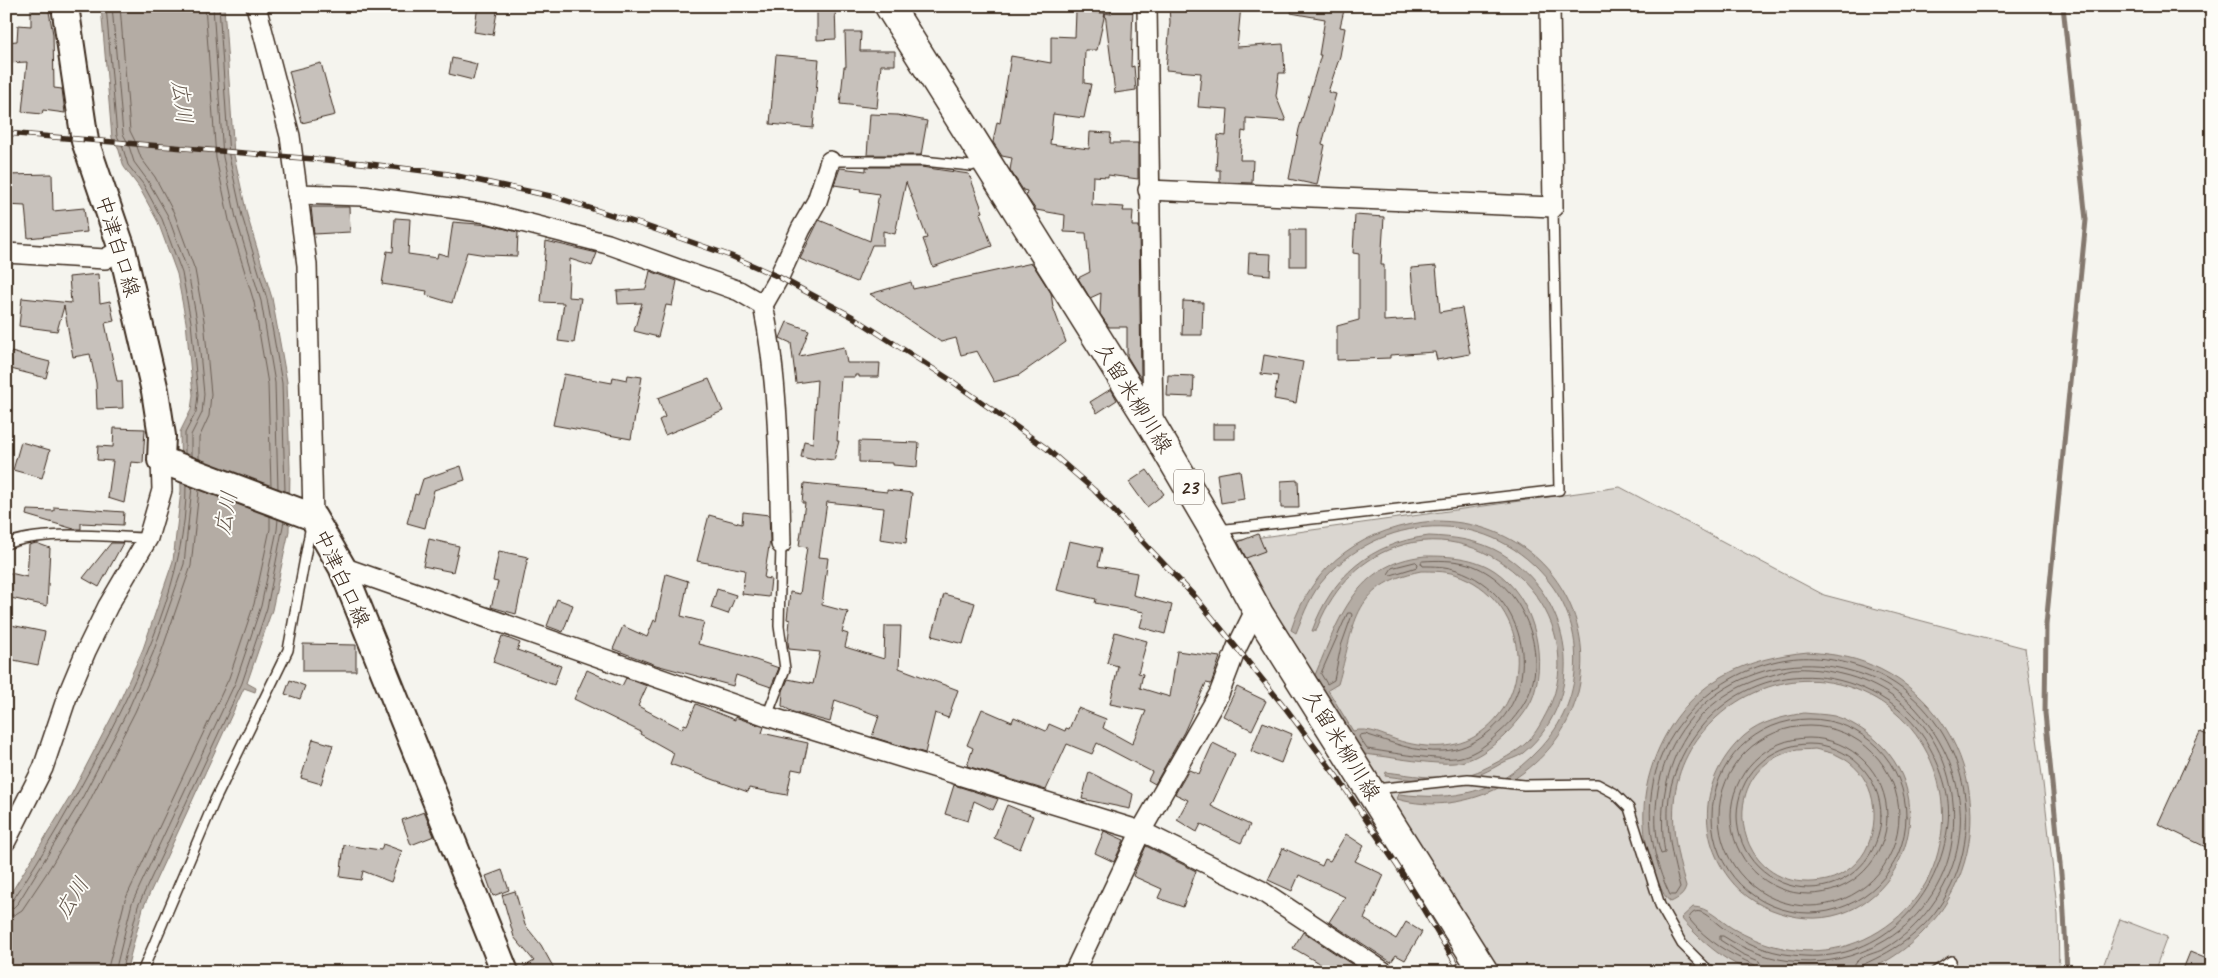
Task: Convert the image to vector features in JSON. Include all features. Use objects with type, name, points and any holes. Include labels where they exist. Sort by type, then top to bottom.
[{"type":"main road","name":"中津白口線","points":[[65,6],[85,141],[122,249],[155,391],[162,436],[161,460],[308,514],[342,567],[505,972]]},
{"type":"main road","name":"久留米柳川線","points":[[889,6],[1153,427],[1214,531],[1259,614],[1484,972]]},
{"type":"street","points":[[256,6],[290,136],[307,265],[308,514]]},
{"type":"street","points":[[1147,6],[1148,190],[1153,427]]},
{"type":"street","points":[[1148,190],[1553,206],[1550,6]]},
{"type":"street","points":[[780,544],[778,428],[768,328],[763,305],[779,278],[817,201],[830,161]]},
{"type":"street","points":[[297,194],[363,196],[487,213],[608,244],[739,291],[763,305]]},
{"type":"street","points":[[6,252],[105,259],[122,249]]},
{"type":"street","points":[[6,841],[43,768],[68,694],[86,651],[108,606],[148,538],[162,490],[161,460]]},
{"type":"street","points":[[342,567],[768,716],[1141,831],[1260,890],[1373,968]]},
{"type":"street","points":[[1074,972],[1141,831],[1219,694],[1237,647],[1254,613],[1259,614]]},
{"type":"lane","points":[[830,161],[923,162],[971,166],[987,161]]},
{"type":"lane","points":[[1214,531],[1559,490],[1553,206]]},
{"type":"lane","points":[[142,972],[215,800],[288,650],[308,514]]},
{"type":"lane","points":[[6,544],[16,540],[52,536],[148,538]]},
{"type":"lane","points":[[768,716],[785,669],[779,626],[780,544]]},
{"type":"lane","points":[[1370,790],[1468,780],[1524,785],[1597,784],[1614,793],[1629,808],[1660,905],[1682,944],[1712,972]]},
{"type":"lane","points":[[1934,972],[1951,961]]},
{"type":"shaded area","points":[[1620,487],[1824,595],[2025,648],[2058,915],[2059,972],[1495,972],[1226,542]]},
{"type":"shaded area","points":[[2120,919],[2167,937],[2154,972],[2101,972]]},
{"type":"water","name":"広川","points":[[101,6],[224,6],[234,155],[247,215],[272,298],[287,382],[290,468],[289,531],[272,610],[247,683],[256,688],[255,692],[244,688],[143,908],[126,972],[6,972],[6,901],[70,797],[118,705],[143,649],[173,561],[181,491],[180,432],[191,410],[193,395],[186,322],[177,274],[158,222],[139,187],[124,167],[118,147],[112,138]]},
{"type":"water","points":[[1435,521],[1488,529],[1530,552],[1560,586],[1578,627],[1581,671],[1570,715],[1543,755],[1500,787],[1488,793],[1450,803],[1423,804],[1397,799],[1399,794],[1438,796],[1474,791],[1506,777],[1537,751],[1552,734],[1563,715],[1571,694],[1576,660],[1574,637],[1563,603],[1550,583],[1527,559],[1500,541],[1471,531],[1440,527],[1409,530],[1379,539],[1351,555],[1321,583],[1308,604],[1296,633],[1291,630],[1300,606],[1313,585],[1328,567],[1345,552],[1365,540],[1386,531],[1410,524]]},
{"type":"water","points":[[1429,536],[1457,538],[1484,545],[1501,553],[1525,572],[1544,595],[1557,621],[1564,648],[1564,677],[1558,705],[1544,730],[1523,753],[1487,771],[1461,780],[1423,781],[1385,776],[1386,772],[1424,777],[1461,776],[1472,773],[1512,754],[1530,739],[1539,727],[1548,710],[1558,675],[1557,641],[1545,609],[1524,582],[1498,560],[1466,546],[1432,541],[1396,547],[1369,560],[1357,569],[1337,591],[1316,631],[1312,631],[1320,611],[1330,594],[1356,566],[1371,555],[1389,546]]},
{"type":"water","points":[[1425,556],[1444,556],[1462,558],[1487,566],[1508,582],[1519,595],[1533,626],[1539,661],[1538,678],[1529,706],[1503,737],[1484,752],[1461,762],[1413,761],[1363,754],[1315,675],[1332,634],[1353,597],[1366,582],[1382,570],[1401,561]],"holes":[[[1421,571],[1455,574],[1479,586],[1498,604],[1510,626],[1517,650],[1516,674],[1509,698],[1495,719],[1474,737],[1446,746],[1416,745],[1370,731],[1353,731],[1328,690],[1338,684],[1353,627],[1359,611],[1368,598],[1380,587],[1398,578]]]},
{"type":"water","points":[[1808,652],[1856,659],[1871,665],[1907,686],[1936,714],[1956,748],[1968,785],[1971,823],[1965,862],[1949,899],[1923,932],[1910,944],[1886,961],[1860,972],[1763,973],[1746,969],[1715,951],[1681,918],[1693,907],[1704,909],[1732,928],[1756,940],[1793,950],[1819,951],[1848,945],[1864,939],[1879,931],[1906,910],[1926,883],[1933,868],[1941,836],[1942,805],[1936,775],[1924,747],[1906,723],[1883,703],[1854,689],[1822,681],[1798,681],[1774,685],[1752,694],[1731,706],[1713,721],[1697,739],[1685,760],[1677,783],[1674,809],[1675,835],[1686,887],[1681,896],[1671,902],[1667,899],[1658,882],[1650,858],[1645,833],[1644,806],[1648,780],[1656,754],[1668,730],[1684,708],[1703,690],[1735,670],[1765,659]]},
{"type":"water","points":[[1804,713],[1840,718],[1861,729],[1876,740],[1898,768],[1909,800],[1908,832],[1898,863],[1880,889],[1855,908],[1824,917],[1788,915],[1771,910],[1748,897],[1729,878],[1718,861],[1711,842],[1708,823],[1708,804],[1712,786],[1719,768],[1730,751],[1744,736],[1758,727],[1772,720]],"holes":[[[1815,749],[1837,755],[1859,771],[1871,794],[1874,806],[1874,819],[1868,845],[1852,867],[1840,875],[1827,880],[1796,881],[1771,871],[1754,854],[1745,831],[1743,806],[1750,783],[1766,763],[1792,751]]]},
{"type":"building","points":[[31,6],[48,6],[53,34],[54,88],[62,89],[65,113],[43,110],[42,114],[22,112],[27,62],[6,63],[6,42],[17,41],[18,25],[31,26]]},
{"type":"building","points":[[478,6],[498,6],[493,35],[474,32]]},
{"type":"building","points":[[817,6],[835,6],[836,39],[817,40]]},
{"type":"building","points":[[1110,6],[1133,6],[1131,67],[1134,66],[1136,90],[1115,93],[1105,13],[1111,14]]},
{"type":"building","points":[[1169,6],[1241,6],[1237,47],[1283,44],[1285,73],[1279,73],[1276,96],[1286,121],[1246,118],[1246,132],[1242,131],[1240,160],[1253,160],[1252,183],[1220,182],[1220,170],[1216,170],[1218,135],[1226,136],[1228,109],[1198,107],[1201,73],[1166,70],[1170,22]]},
{"type":"building","points":[[1292,6],[1345,6],[1340,27],[1345,28],[1340,56],[1328,92],[1336,94],[1322,144],[1325,145],[1317,185],[1289,179],[1299,129],[1321,55],[1319,55],[1325,19],[1291,13]]},
{"type":"building","points":[[1076,12],[1105,13],[1097,50],[1085,50],[1084,83],[1091,84],[1084,118],[1053,114],[1050,144],[1089,149],[1090,132],[1111,133],[1110,143],[1138,143],[1138,179],[1108,175],[1108,177],[1093,176],[1092,205],[1124,207],[1123,211],[1133,211],[1132,226],[1139,226],[1141,379],[1127,356],[1127,327],[1109,327],[1100,314],[1101,293],[1090,298],[1078,278],[1090,272],[1086,233],[1064,232],[1065,215],[1036,210],[1026,196],[1027,191],[1023,190],[1010,170],[1012,158],[1002,156],[993,142],[997,122],[1000,123],[1011,56],[1051,63],[1051,36],[1075,37]]},
{"type":"building","points":[[845,32],[861,32],[860,51],[895,51],[895,65],[881,65],[877,108],[840,104],[844,67],[846,67]]},
{"type":"building","points":[[776,55],[819,59],[813,128],[770,124]]},
{"type":"building","points":[[452,58],[477,64],[473,80],[449,74]]},
{"type":"building","points":[[321,63],[335,115],[302,123],[289,71]]},
{"type":"building","points":[[870,114],[897,115],[927,121],[921,155],[867,155]]},
{"type":"building","points":[[866,167],[921,167],[969,174],[983,212],[980,213],[992,246],[933,267],[923,239],[927,238],[906,182],[895,234],[883,231],[883,245],[872,245],[857,282],[800,259],[819,220],[870,241],[879,194],[834,185],[840,168],[866,171]]},
{"type":"building","points":[[52,174],[53,211],[84,208],[87,232],[28,238],[25,206],[6,205],[6,175]]},
{"type":"building","points":[[311,207],[349,207],[350,232],[314,234]]},
{"type":"building","points":[[1355,215],[1384,217],[1381,265],[1384,265],[1384,321],[1415,319],[1411,268],[1436,266],[1440,312],[1462,308],[1470,354],[1437,360],[1435,352],[1390,355],[1390,358],[1337,360],[1337,326],[1359,320],[1359,254],[1353,253]]},
{"type":"building","points":[[395,218],[410,219],[408,254],[437,258],[438,253],[448,256],[453,222],[490,225],[518,232],[517,256],[467,252],[452,303],[426,295],[427,291],[382,284],[387,251],[393,252]]},
{"type":"building","points":[[1290,230],[1306,230],[1306,266],[1290,266]]},
{"type":"building","points":[[546,241],[597,253],[592,266],[570,259],[568,297],[581,298],[574,343],[558,341],[564,303],[541,302]]},
{"type":"building","points":[[1249,253],[1271,254],[1270,275],[1248,273]]},
{"type":"building","points":[[1032,263],[1051,293],[1053,307],[1066,342],[1019,375],[994,382],[977,351],[961,355],[956,338],[941,342],[870,294],[911,282],[913,289]]},
{"type":"building","points":[[650,271],[677,281],[672,306],[666,305],[658,337],[634,331],[642,303],[618,304],[617,291],[646,289]]},
{"type":"building","points":[[98,274],[100,303],[110,301],[114,321],[105,323],[117,381],[122,381],[123,408],[97,409],[96,383],[90,354],[73,357],[64,306],[57,331],[19,326],[22,298],[71,303],[69,277]]},
{"type":"building","points":[[1183,301],[1203,302],[1202,335],[1182,335]]},
{"type":"building","points":[[787,322],[809,330],[799,356],[844,347],[847,363],[880,363],[879,377],[859,377],[859,375],[855,375],[855,377],[841,377],[837,441],[839,441],[834,460],[815,458],[815,460],[801,457],[804,441],[813,443],[817,380],[796,383],[791,343],[780,338]]},
{"type":"building","points":[[11,352],[50,362],[46,378],[7,368]]},
{"type":"building","points":[[1264,355],[1303,362],[1296,403],[1274,399],[1278,376],[1261,374]]},
{"type":"building","points":[[564,374],[612,383],[613,377],[627,380],[628,375],[642,377],[631,439],[553,425]]},
{"type":"building","points":[[1168,375],[1194,376],[1193,397],[1167,396]]},
{"type":"building","points":[[709,379],[723,411],[665,435],[659,420],[665,417],[658,398]]},
{"type":"building","points":[[1111,389],[1117,400],[1097,413],[1090,402]]},
{"type":"building","points":[[1213,424],[1235,424],[1235,439],[1213,439]]},
{"type":"building","points":[[114,428],[145,429],[143,463],[131,462],[124,503],[108,498],[113,461],[97,460],[98,446],[113,447]]},
{"type":"building","points":[[859,441],[919,443],[917,467],[893,465],[893,463],[859,462]]},
{"type":"building","points":[[21,442],[50,450],[42,478],[13,470]]},
{"type":"building","points":[[461,466],[465,480],[434,490],[425,528],[407,523],[415,494],[418,495],[423,479]]},
{"type":"building","points":[[1147,470],[1164,494],[1147,507],[1129,482]]},
{"type":"building","points":[[1240,470],[1244,499],[1221,503],[1217,474]]},
{"type":"building","points":[[1298,480],[1299,508],[1281,508],[1281,481]]},
{"type":"building","points":[[804,483],[912,493],[906,543],[880,539],[884,508],[827,502],[819,557],[828,558],[822,605],[848,612],[842,632],[848,634],[845,647],[884,659],[885,626],[901,626],[899,668],[958,690],[948,718],[935,713],[925,753],[872,737],[879,716],[835,700],[830,722],[793,712],[782,706],[783,691],[788,679],[813,684],[820,652],[789,649],[788,642],[790,620],[787,619],[790,592],[800,594],[807,547],[799,546],[805,503],[802,503]]},
{"type":"building","points":[[54,507],[124,512],[123,525],[81,523],[81,529],[74,529],[26,515],[27,510],[54,511]]},
{"type":"building","points":[[743,512],[769,515],[770,540],[764,578],[771,579],[769,597],[742,594],[745,570],[697,561],[709,515],[742,524]]},
{"type":"building","points":[[1258,534],[1265,551],[1246,558],[1238,542]]},
{"type":"building","points":[[429,539],[459,546],[453,572],[423,566]]},
{"type":"building","points":[[1069,541],[1102,548],[1098,566],[1137,573],[1133,595],[1172,605],[1165,634],[1140,627],[1144,612],[1095,603],[1096,599],[1057,590]]},
{"type":"building","points":[[36,543],[50,548],[47,606],[6,597],[6,572],[27,577],[29,545]]},
{"type":"building","points":[[111,543],[123,543],[99,587],[83,578]]},
{"type":"building","points":[[499,551],[528,557],[516,614],[491,607],[498,582],[493,581]]},
{"type":"building","points":[[666,574],[688,581],[681,616],[704,622],[698,644],[741,655],[779,668],[771,687],[736,675],[733,686],[656,665],[613,649],[623,626],[647,637],[654,620],[656,621]]},
{"type":"building","points":[[717,589],[736,595],[728,614],[711,608]]},
{"type":"building","points":[[944,594],[975,603],[963,644],[932,636]]},
{"type":"building","points":[[557,599],[573,605],[563,632],[547,626]]},
{"type":"building","points":[[6,624],[45,632],[38,665],[9,659],[10,656],[6,656]]},
{"type":"building","points":[[1115,632],[1147,641],[1138,673],[1143,674],[1140,688],[1170,697],[1177,651],[1220,657],[1211,684],[1206,683],[1184,732],[1155,784],[1148,780],[1152,772],[1097,743],[1092,754],[1067,744],[1046,790],[967,766],[973,748],[967,745],[982,709],[1012,722],[1014,717],[1046,731],[1049,724],[1065,731],[1066,728],[1069,729],[1078,708],[1106,719],[1103,728],[1132,744],[1146,711],[1110,704],[1118,666],[1107,663]]},
{"type":"building","points":[[502,636],[520,643],[517,650],[561,666],[554,685],[493,662]]},
{"type":"building","points":[[303,644],[356,645],[356,671],[303,671]]},
{"type":"building","points":[[587,670],[622,686],[626,678],[647,686],[638,706],[682,729],[684,724],[687,725],[696,704],[735,720],[735,717],[764,727],[762,733],[808,743],[802,771],[792,769],[787,795],[749,788],[748,792],[670,764],[674,753],[640,734],[641,732],[574,699]]},
{"type":"building","points":[[290,680],[305,686],[300,699],[285,694]]},
{"type":"building","points":[[1237,687],[1266,701],[1252,730],[1223,716]]},
{"type":"building","points":[[1263,722],[1292,734],[1281,763],[1251,751]]},
{"type":"building","points":[[2200,732],[2212,737],[2212,850],[2158,824]]},
{"type":"building","points":[[313,739],[333,745],[321,784],[301,778]]},
{"type":"building","points":[[1213,743],[1235,754],[1211,806],[1250,825],[1241,843],[1201,824],[1197,832],[1177,820],[1188,800],[1175,794],[1189,770],[1199,774]]},
{"type":"building","points":[[1089,772],[1133,794],[1130,809],[1082,799]]},
{"type":"building","points":[[954,785],[998,799],[993,810],[974,801],[968,821],[945,814]]},
{"type":"building","points":[[1007,805],[1033,816],[1020,849],[994,838]]},
{"type":"building","points":[[424,812],[434,836],[411,845],[402,820]]},
{"type":"building","points":[[1104,831],[1124,840],[1114,862],[1095,853]]},
{"type":"building","points":[[1346,834],[1364,846],[1355,861],[1384,875],[1364,919],[1396,939],[1406,922],[1422,932],[1405,960],[1396,955],[1391,962],[1329,922],[1345,897],[1299,875],[1292,891],[1268,880],[1283,848],[1322,866],[1325,859],[1330,861]]},
{"type":"building","points":[[383,844],[402,851],[391,882],[363,871],[361,880],[340,877],[344,845],[381,850]]},
{"type":"building","points":[[1146,846],[1196,871],[1183,907],[1158,898],[1162,889],[1133,876]]},
{"type":"building","points":[[502,870],[509,890],[493,896],[486,876]]},
{"type":"building","points":[[515,891],[525,925],[541,945],[556,972],[520,972],[519,970],[534,961],[514,937],[502,895]]},
{"type":"building","points":[[1303,932],[1359,969],[1357,972],[1334,972],[1293,948]]},
{"type":"building","points":[[2190,952],[2212,961],[2212,972],[2182,972]]},
{"type":"waterway","points":[[2063,6],[2086,220],[2046,625],[2045,713],[2063,894],[2067,972]]},
{"type":"railway","points":[[6,133],[362,163],[448,174],[555,197],[731,256],[779,277],[853,317],[949,379],[1046,448],[1094,490],[1197,599],[1287,710],[1340,781],[1398,867],[1461,972]]}]
